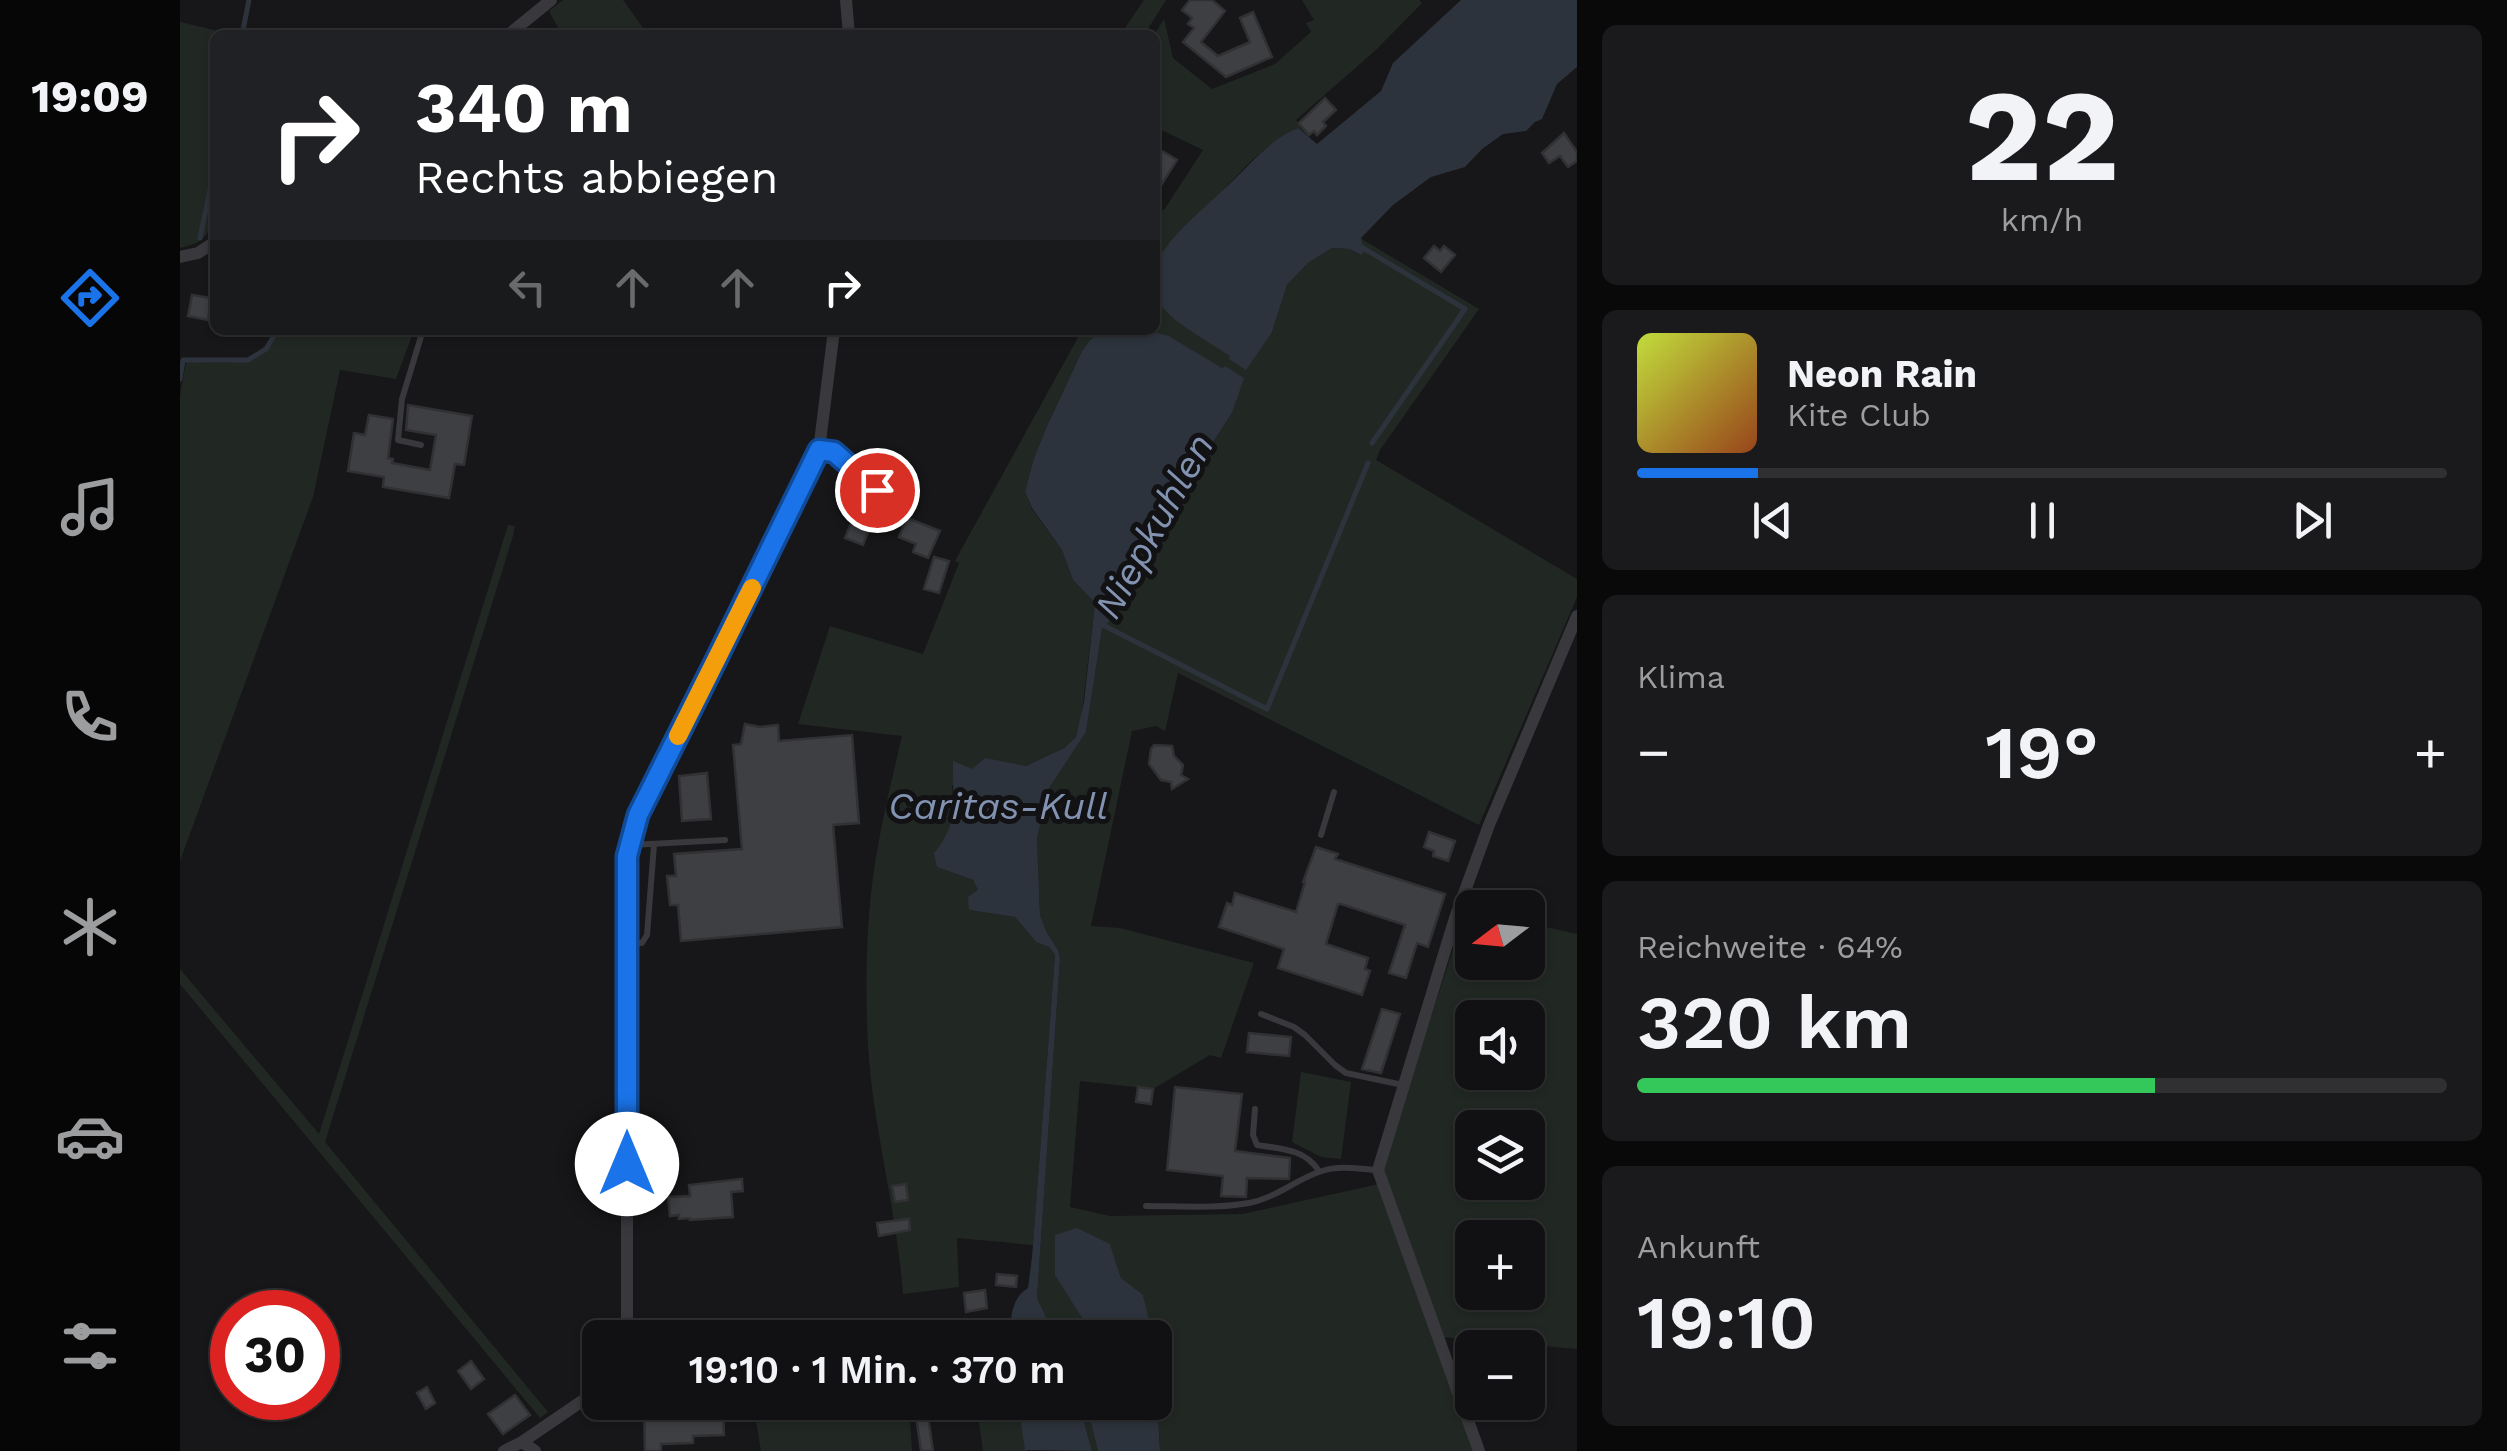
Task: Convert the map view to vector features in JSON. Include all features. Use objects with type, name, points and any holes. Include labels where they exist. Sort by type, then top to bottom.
[{"type":"street","points":[[514,30],[551,0]]},
{"type":"street","points":[[846,0],[849,30]]},
{"type":"street","points":[[180,257],[210,245]]},
{"type":"street","points":[[627,1320],[627,856],[638,815],[819,450],[833,335]]},
{"type":"street","points":[[1479,1451],[1378,1170],[1455,918],[1577,616]]},
{"type":"street","points":[[504,1451],[582,1401]]},
{"type":"street","points":[[522,1442],[535,1451]]},
{"type":"lane","points":[[421,335],[404,388],[398,440],[421,445]]},
{"type":"lane","points":[[819,450],[834,452],[877,490],[894,526]]},
{"type":"lane","points":[[1320,835],[1334,792]]},
{"type":"lane","points":[[630,845],[725,840]]},
{"type":"lane","points":[[626,943],[646,939],[654,845]]},
{"type":"lane","points":[[1261,1014],[1294,1027],[1346,1073],[1404,1086]]},
{"type":"lane","points":[[1255,1108],[1253,1135],[1257,1145],[1300,1152],[1319,1171]]},
{"type":"lane","points":[[1146,1206],[1250,1203],[1319,1171],[1378,1170]]},
{"type":"shaded area","points":[[563,0],[623,0],[644,30],[559,30],[549,11]]},
{"type":"shaded area","points":[[1144,0],[1166,0],[1147,30],[1123,30]]},
{"type":"shaded area","points":[[1302,0],[1422,3],[1377,49],[1296,120],[1312,140],[1298,128],[1266,148],[1160,258],[1160,210],[1164,210],[1203,150],[1160,129],[1157,30],[1164,19],[1173,58],[1212,89],[1275,64],[1311,32],[1306,23],[1314,20]]},
{"type":"shaded area","points":[[180,22],[214,30],[210,30],[210,226],[197,243],[180,248]]},
{"type":"shaded area","points":[[1360,238],[1479,309],[1376,460],[1577,579],[1577,597],[1479,825],[1178,673],[1165,731],[1156,726],[1132,731],[1091,926],[1120,928],[1254,963],[1221,1058],[1210,1055],[1153,1089],[1080,1081],[1070,1207],[1110,1216],[1243,1214],[1379,1184],[1455,1400],[1455,1420],[1462,1420],[1473,1451],[1160,1451],[1159,1420],[1172,1420],[1172,1320],[1149,1320],[1143,1296],[1121,1278],[1110,1244],[1085,1320],[1048,1320],[1037,1298],[1060,959],[1040,915],[1037,839],[1048,790],[1086,732],[1102,629],[1128,590],[1121,585],[1232,413],[1243,378],[1160,333],[1160,303],[1231,356],[1229,359],[1272,332],[1287,285],[1308,263],[1332,248],[1349,249],[1360,255]]},
{"type":"shaded area","points":[[274,335],[412,335],[396,379],[340,370],[313,497],[180,861],[180,396],[186,362],[241,361],[264,353]]},
{"type":"shaded area","points":[[1079,335],[1097,335],[1082,351],[1047,426],[1025,492],[1032,509],[1062,550],[1073,580],[1095,603],[1076,737],[1064,748],[1026,766],[985,759],[952,786],[954,812],[937,867],[973,880],[978,890],[969,910],[1015,917],[1036,942],[1049,947],[1055,955],[1033,1245],[957,1238],[959,1287],[903,1294],[871,1076],[867,1000],[872,885],[902,736],[798,724],[830,626],[923,654],[959,563],[955,561]]},
{"type":"shaded area","points":[[508,525],[515,526],[513,536],[325,1142],[548,1412],[540,1418],[180,984],[180,969],[319,1134]]},
{"type":"shaded area","points":[[1545,927],[1577,934],[1577,1349],[1545,1346],[1545,1330],[1455,1330],[1455,1338],[1442,1337],[1382,1169],[1455,943],[1455,980],[1545,980]]},
{"type":"shaded area","points":[[1301,1072],[1351,1082],[1341,1159],[1321,1157],[1292,1142]]},
{"type":"shaded area","points":[[756,1420],[910,1420],[912,1451],[761,1451]]},
{"type":"shaded area","points":[[978,1420],[1021,1420],[1027,1451],[983,1451]]},
{"type":"shaded area","points":[[1084,1420],[1090,1420],[1098,1451],[1092,1451]]},
{"type":"water","points":[[1461,0],[1577,0],[1577,67],[1557,84],[1542,119],[1526,131],[1503,134],[1465,167],[1431,177],[1393,205],[1361,238],[1361,255],[1349,249],[1332,248],[1308,263],[1287,285],[1272,332],[1246,370],[1162,307],[1160,258],[1178,233],[1276,140],[1298,128],[1317,144],[1381,91],[1393,63]]},
{"type":"water","points":[[1160,333],[1244,378],[1232,413],[1121,584],[1128,590],[1102,629],[1086,732],[1048,790],[1037,839],[1040,915],[1060,959],[1037,1298],[1048,1320],[1011,1320],[1018,1297],[1028,1288],[1032,1257],[1055,955],[1049,947],[1036,942],[1015,917],[969,910],[968,897],[978,890],[973,880],[937,867],[934,853],[951,820],[953,761],[972,769],[985,758],[1026,766],[1064,748],[1076,737],[1084,702],[1095,603],[1073,580],[1062,550],[1025,492],[1034,458],[1082,351],[1097,335]]},
{"type":"water","points":[[1077,1228],[1110,1244],[1121,1278],[1143,1295],[1149,1320],[1083,1320],[1055,1275],[1055,1235]]},
{"type":"water","points":[[1021,1420],[1084,1420],[1092,1451],[1025,1450]]},
{"type":"water","points":[[1090,1420],[1158,1420],[1160,1451],[1098,1451]]},
{"type":"building","points":[[1190,0],[1212,0],[1225,11],[1201,42],[1218,56],[1250,42],[1240,18],[1253,12],[1272,57],[1226,77],[1183,42],[1194,28],[1188,24],[1192,18],[1182,10]]},
{"type":"building","points":[[1325,98],[1336,110],[1323,122],[1326,126],[1317,135],[1314,131],[1309,135],[1299,123]]},
{"type":"building","points":[[1564,133],[1577,152],[1577,161],[1568,167],[1560,156],[1549,163],[1542,153]]},
{"type":"building","points":[[1160,150],[1177,160],[1160,187]]},
{"type":"building","points":[[1434,246],[1440,251],[1444,246],[1455,255],[1441,272],[1424,258]]},
{"type":"building","points":[[192,295],[210,298],[208,320],[188,316]]},
{"type":"building","points":[[408,405],[472,416],[464,465],[455,464],[449,498],[383,487],[384,477],[348,471],[354,433],[365,435],[369,415],[393,419],[388,458],[393,459],[392,463],[430,470],[436,435],[406,430]]},
{"type":"building","points":[[853,518],[871,525],[863,545],[845,538]]},
{"type":"building","points":[[907,518],[940,531],[928,558],[913,552],[916,544],[899,537]]},
{"type":"building","points":[[934,557],[949,561],[939,593],[924,589]]},
{"type":"building","points":[[745,724],[778,725],[779,741],[852,735],[859,823],[833,825],[842,927],[681,941],[678,905],[670,905],[667,876],[676,876],[674,854],[742,849],[733,745],[741,744]]},
{"type":"building","points":[[1154,745],[1172,746],[1174,756],[1183,765],[1181,775],[1188,779],[1172,789],[1171,782],[1161,780],[1149,764]]},
{"type":"building","points":[[707,773],[711,819],[682,821],[679,776]]},
{"type":"building","points":[[1429,832],[1455,841],[1448,861],[1433,856],[1434,851],[1424,847]]},
{"type":"building","points":[[1316,847],[1338,854],[1335,859],[1445,894],[1428,947],[1417,943],[1406,978],[1389,973],[1405,925],[1341,904],[1326,944],[1368,958],[1365,969],[1370,971],[1362,995],[1278,968],[1284,949],[1219,927],[1235,893],[1296,912]]},
{"type":"building","points":[[1382,1009],[1400,1014],[1381,1073],[1362,1069]]},
{"type":"building","points":[[1249,1033],[1291,1037],[1289,1056],[1247,1052]]},
{"type":"building","points":[[1138,1087],[1153,1089],[1151,1104],[1136,1102]]},
{"type":"building","points":[[1175,1087],[1242,1094],[1235,1151],[1290,1158],[1289,1179],[1247,1178],[1246,1197],[1221,1196],[1223,1176],[1167,1170]]},
{"type":"building","points":[[742,1179],[743,1191],[731,1192],[733,1217],[690,1220],[670,1216],[668,1197],[690,1196],[689,1185]]},
{"type":"building","points":[[906,1184],[908,1200],[895,1202],[892,1186]]},
{"type":"building","points":[[909,1219],[910,1230],[879,1236],[877,1223]]},
{"type":"building","points":[[997,1274],[1017,1276],[1016,1287],[996,1285]]},
{"type":"building","points":[[985,1290],[987,1308],[966,1312],[964,1293]]},
{"type":"building","points":[[471,1361],[484,1379],[471,1389],[458,1371]]},
{"type":"building","points":[[427,1387],[435,1403],[426,1409],[417,1393]]},
{"type":"building","points":[[515,1395],[530,1415],[503,1434],[488,1414]]},
{"type":"building","points":[[644,1420],[723,1420],[724,1435],[693,1436],[693,1443],[661,1444],[661,1451],[645,1451]]},
{"type":"building","points":[[917,1420],[929,1420],[933,1451],[921,1451]]},
{"type":"waterway","points":[[243,30],[249,0]]},
{"type":"waterway","points":[[200,238],[210,190]]},
{"type":"waterway","points":[[1358,245],[1465,309],[1372,443]]},
{"type":"waterway","points":[[180,379],[183,360],[248,360],[266,349],[274,335]]},
{"type":"waterway","name":"Niepkuhlen","points":[[1101,624],[1267,709],[1368,463]]},
{"type":"slow traffic","points":[[678,736],[752,588]]},
{"type":"route","points":[[627,1164],[627,856],[638,815],[819,450],[834,452],[877,490]]},
{"type":"water label","name":"Caritas-Kull","points":[[998,806]]}]
